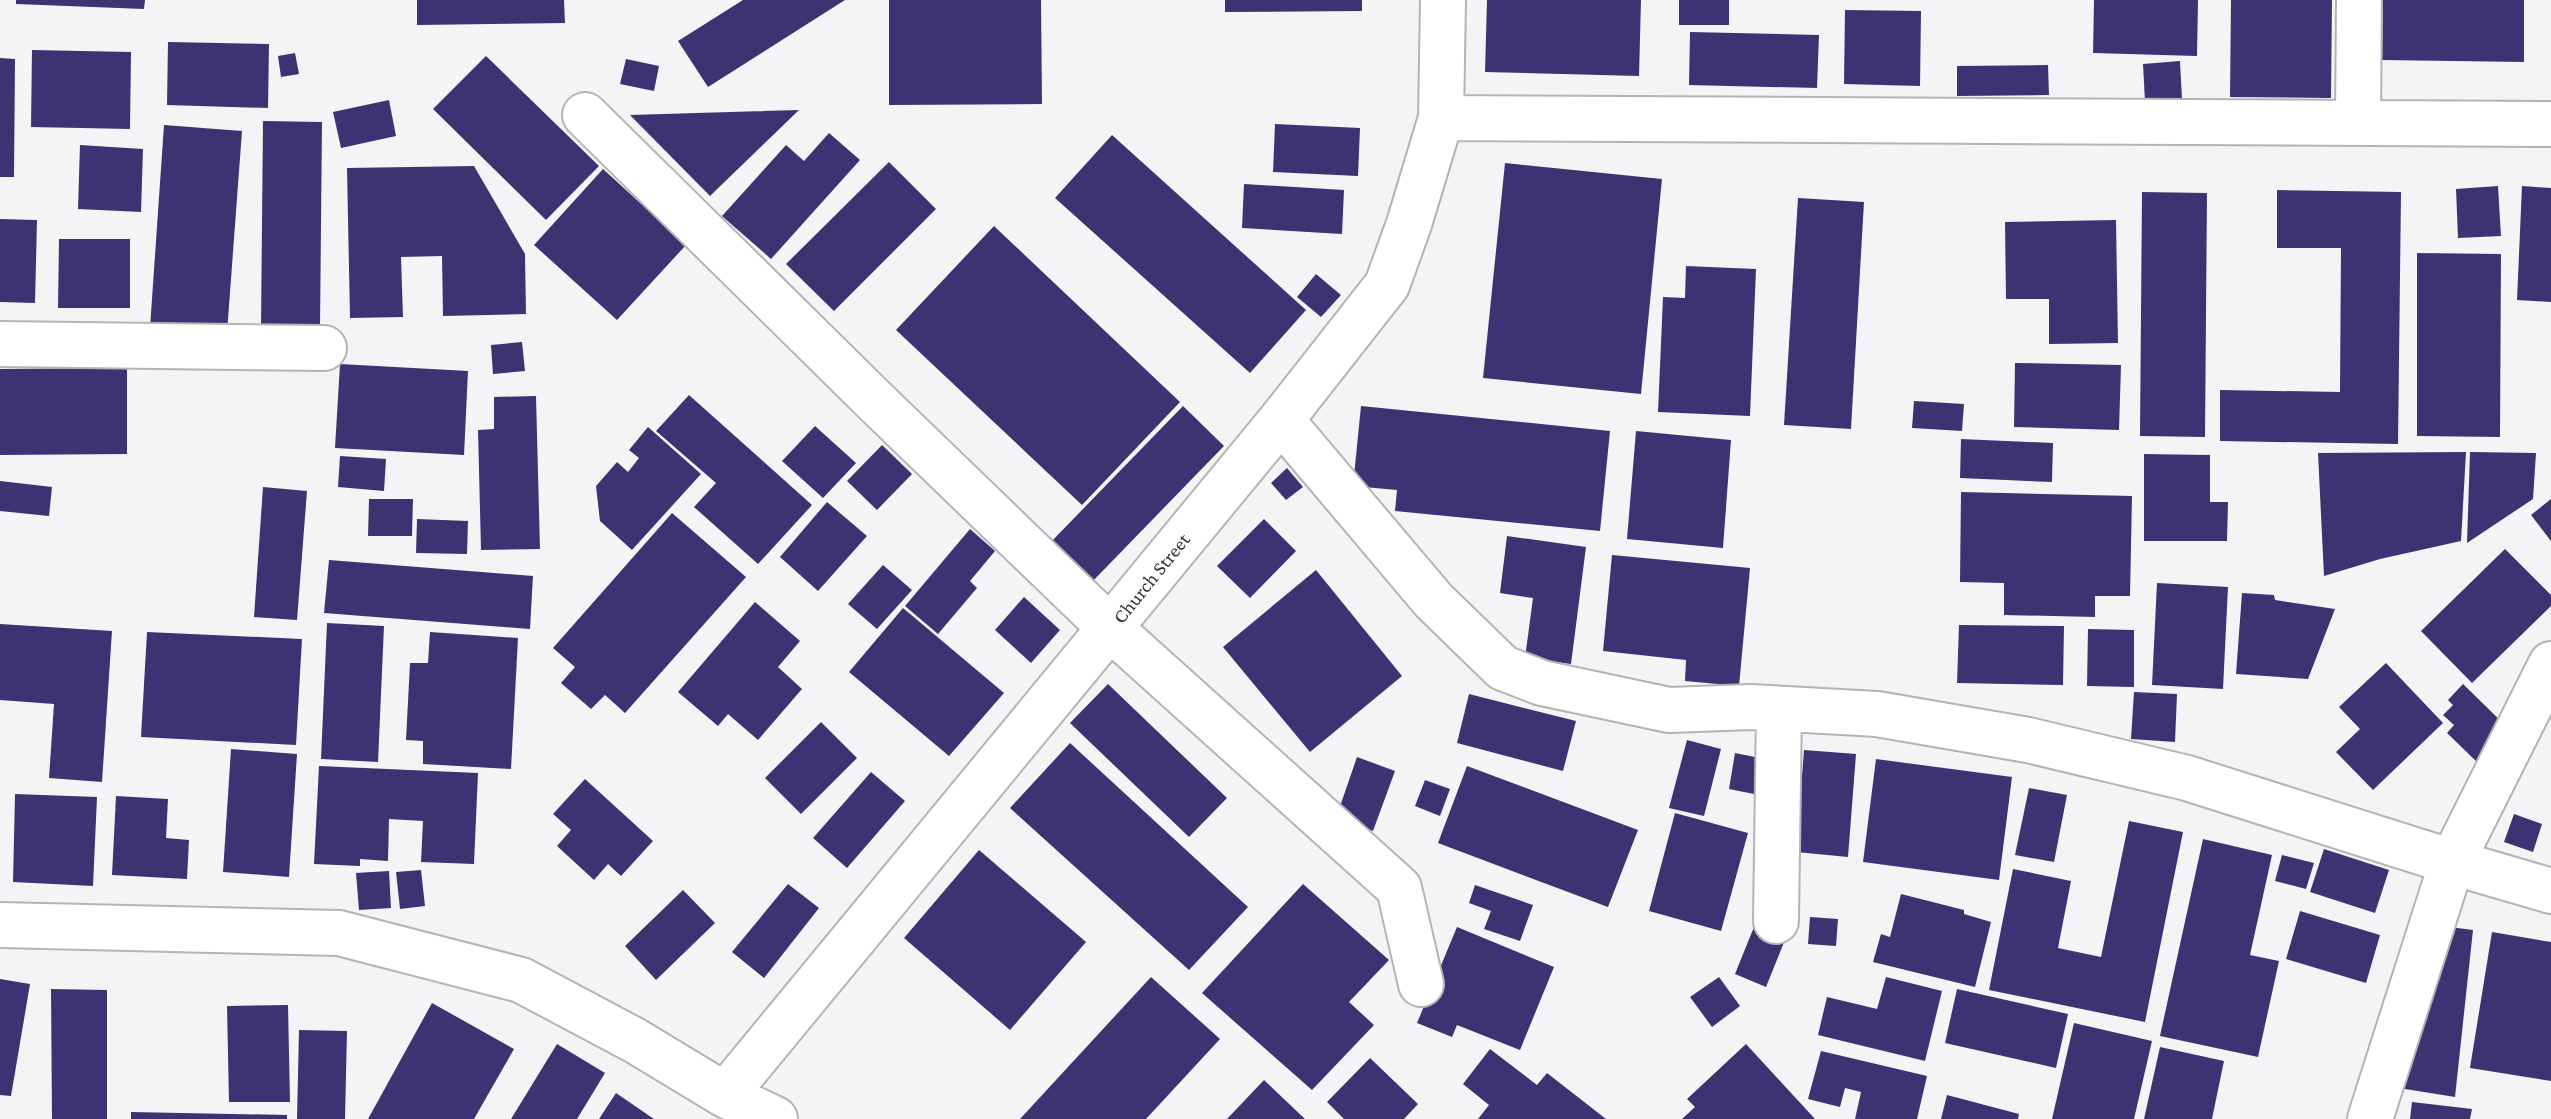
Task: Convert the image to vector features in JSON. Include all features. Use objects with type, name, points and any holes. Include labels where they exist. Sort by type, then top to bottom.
[{"type":"street","name":"Church Street","points":[[725,1095],[1332,358],[1387,285],[1441,118],[1443,0]]},
{"type":"street","points":[[2358,123],[2359,0]]},
{"type":"street","points":[[585,115],[1110,628],[1399,888],[1421,984]]},
{"type":"street","points":[[1441,118],[2551,124]]},
{"type":"street","points":[[0,344],[324,348]]},
{"type":"street","points":[[1281,420],[1434,601],[1503,668],[1542,683],[1669,710],[1750,707],[1877,714],[2028,740],[2187,778],[2551,891]]},
{"type":"street","points":[[2370,1119],[2452,862],[2551,664]]},
{"type":"street","points":[[1776,921],[1779,709]]},
{"type":"street","points":[[0,925],[339,933],[521,980],[634,1040],[725,1095],[775,1119]]},
{"type":"building","points":[[16,0],[145,0],[144,9],[16,4]]},
{"type":"building","points":[[417,0],[564,0],[565,23],[417,25]]},
{"type":"building","points":[[743,0],[845,0],[708,87],[678,41]]},
{"type":"building","points":[[889,0],[1041,0],[1042,104],[889,105]]},
{"type":"building","points":[[1225,0],[1362,0],[1362,11],[1225,12]]},
{"type":"building","points":[[1487,0],[1641,0],[1639,76],[1485,72]]},
{"type":"building","points":[[1679,0],[1729,0],[1729,25],[1679,25]]},
{"type":"building","points":[[2094,0],[2198,0],[2197,56],[2093,53]]},
{"type":"building","points":[[2231,0],[2332,0],[2331,98],[2230,97]]},
{"type":"building","points":[[2383,0],[2524,0],[2524,62],[2382,60]]},
{"type":"building","points":[[1845,10],[1921,11],[1920,86],[1844,84]]},
{"type":"building","points":[[1690,32],[1819,35],[1817,88],[1689,85]]},
{"type":"building","points":[[168,42],[269,44],[268,108],[167,105]]},
{"type":"building","points":[[32,50],[131,52],[130,129],[31,127]]},
{"type":"building","points":[[295,53],[299,74],[281,77],[278,56]]},
{"type":"building","points":[[486,56],[599,166],[546,220],[433,109]]},
{"type":"building","points":[[0,58],[15,59],[14,177],[0,177]]},
{"type":"building","points":[[626,59],[659,66],[654,91],[620,84]]},
{"type":"building","points":[[2180,61],[2182,99],[2145,102],[2143,64]]},
{"type":"building","points":[[2048,65],[2049,95],[1957,96],[1957,66]]},
{"type":"building","points":[[389,100],[396,136],[341,148],[333,112]]},
{"type":"building","points":[[799,110],[710,196],[630,115]]},
{"type":"building","points":[[263,121],[322,122],[320,327],[261,326]]},
{"type":"building","points":[[1275,124],[1360,128],[1358,176],[1273,172]]},
{"type":"building","points":[[164,125],[242,131],[227,333],[150,328]]},
{"type":"building","points":[[829,133],[860,160],[771,259],[722,216],[786,145],[804,161]]},
{"type":"building","points":[[1112,135],[1306,310],[1250,373],[1055,198]]},
{"type":"building","points":[[80,145],[143,149],[141,212],[78,209]]},
{"type":"building","points":[[889,162],[936,209],[834,311],[786,264]]},
{"type":"building","points":[[1505,163],[1662,179],[1641,394],[1483,378]]},
{"type":"building","points":[[474,166],[525,254],[526,314],[443,316],[442,256],[401,257],[403,317],[350,318],[347,168]]},
{"type":"building","points":[[603,169],[686,245],[617,320],[534,245]]},
{"type":"building","points":[[1244,184],[1344,190],[1342,234],[1242,228]]},
{"type":"building","points":[[2498,186],[2501,236],[2458,238],[2456,189]]},
{"type":"building","points":[[2522,186],[2551,188],[2551,302],[2517,300]]},
{"type":"building","points":[[2277,190],[2401,192],[2398,444],[2220,441],[2220,390],[2340,392],[2341,248],[2277,248]]},
{"type":"building","points":[[2142,192],[2207,193],[2205,437],[2140,436]]},
{"type":"building","points":[[1798,198],[1864,202],[1851,429],[1784,425]]},
{"type":"building","points":[[0,219],[37,220],[35,303],[0,302]]},
{"type":"building","points":[[2116,220],[2118,343],[2049,344],[2049,299],[2006,299],[2005,222]]},
{"type":"building","points":[[994,226],[1180,402],[1082,505],[896,330]]},
{"type":"building","points":[[59,239],[130,239],[130,308],[58,308]]},
{"type":"building","points":[[2417,253],[2501,254],[2500,437],[2417,436]]},
{"type":"building","points":[[1686,266],[1756,269],[1750,416],[1658,412],[1663,297],[1685,298]]},
{"type":"building","points":[[1316,274],[1341,295],[1321,317],[1297,297]]},
{"type":"building","points":[[522,342],[525,371],[493,374],[491,345]]},
{"type":"building","points":[[2015,363],[2121,365],[2119,430],[2014,427]]},
{"type":"building","points":[[340,364],[468,371],[464,455],[335,448]]},
{"type":"building","points":[[127,368],[127,454],[0,455],[0,369]]},
{"type":"building","points":[[689,395],[812,505],[758,564],[694,507],[716,483],[656,431]]},
{"type":"building","points":[[536,396],[540,549],[481,550],[478,430],[494,429],[494,397]]},
{"type":"building","points":[[1914,401],[1964,404],[1962,431],[1912,428]]},
{"type":"building","points":[[1183,406],[1224,446],[1089,585],[1048,545]]},
{"type":"building","points":[[1361,406],[1610,431],[1600,531],[1395,511],[1397,490],[1353,486]]},
{"type":"building","points":[[815,426],[856,463],[823,498],[782,461]]},
{"type":"building","points":[[648,427],[701,474],[632,550],[600,521],[596,486],[617,462],[628,472],[639,458],[629,450]]},
{"type":"building","points":[[1636,431],[1731,440],[1723,548],[1627,539]]},
{"type":"building","points":[[1961,439],[2053,443],[2052,482],[1960,478]]},
{"type":"building","points":[[882,445],[912,474],[877,510],[847,481]]},
{"type":"building","points":[[2466,452],[2461,541],[2380,559],[2324,576],[2318,453]]},
{"type":"building","points":[[2470,452],[2536,453],[2533,499],[2467,543]]},
{"type":"building","points":[[2144,454],[2210,455],[2210,502],[2228,502],[2227,541],[2144,541]]},
{"type":"building","points":[[340,456],[386,459],[384,491],[338,487]]},
{"type":"building","points":[[1287,468],[1303,487],[1286,500],[1271,483]]},
{"type":"building","points":[[0,481],[52,487],[49,516],[0,511]]},
{"type":"building","points":[[263,487],[307,491],[297,620],[254,617]]},
{"type":"building","points":[[1961,492],[2132,496],[2130,596],[2095,596],[2095,617],[2004,615],[2004,583],[1960,582]]},
{"type":"building","points":[[369,499],[413,499],[412,536],[368,536]]},
{"type":"building","points":[[2551,499],[2551,541],[2531,515]]},
{"type":"building","points":[[827,502],[867,536],[818,591],[780,557]]},
{"type":"building","points":[[672,513],[746,577],[625,713],[605,695],[591,709],[561,683],[575,667],[553,648]]},
{"type":"building","points":[[417,519],[468,521],[467,554],[416,553]]},
{"type":"building","points":[[1264,519],[1296,551],[1250,598],[1217,566]]},
{"type":"building","points":[[970,529],[995,551],[970,581],[977,588],[938,634],[905,606]]},
{"type":"building","points":[[1507,536],[1586,547],[1571,664],[1525,658],[1533,598],[1500,593]]},
{"type":"building","points":[[2505,549],[2551,595],[2551,606],[2472,683],[2421,631]]},
{"type":"building","points":[[1612,555],[1750,568],[1739,686],[1685,681],[1686,660],[1603,651]]},
{"type":"building","points":[[329,560],[533,576],[530,629],[324,613]]},
{"type":"building","points":[[883,565],[912,590],[877,629],[848,604]]},
{"type":"building","points":[[1316,570],[1402,676],[1310,752],[1223,647]]},
{"type":"building","points":[[2157,583],[2228,587],[2223,689],[2152,685]]},
{"type":"building","points":[[2242,593],[2274,595],[2275,600],[2335,609],[2308,679],[2236,674]]},
{"type":"building","points":[[1024,597],[1060,630],[1031,663],[995,630]]},
{"type":"building","points":[[755,602],[800,641],[778,667],[802,689],[758,740],[728,714],[718,726],[678,692]]},
{"type":"building","points":[[903,608],[1004,693],[949,756],[849,672]]},
{"type":"building","points":[[327,623],[384,626],[378,762],[321,759]]},
{"type":"building","points":[[0,624],[112,631],[102,782],[49,778],[54,704],[0,700]]},
{"type":"building","points":[[1959,625],[2064,626],[2063,685],[1957,683]]},
{"type":"building","points":[[2088,629],[2134,630],[2134,687],[2087,686]]},
{"type":"building","points":[[147,632],[302,639],[296,745],[141,737]]},
{"type":"building","points":[[430,632],[518,638],[511,769],[423,764],[423,741],[406,740],[410,663],[428,663]]},
{"type":"building","points":[[2386,663],[2443,723],[2373,790],[2336,752],[2360,729],[2339,707]]},
{"type":"building","points":[[1108,684],[1227,798],[1189,837],[1070,723]]},
{"type":"building","points":[[2463,684],[2510,730],[2478,763],[2447,733],[2454,725],[2443,715],[2453,705],[2448,700]]},
{"type":"building","points":[[2134,692],[2177,694],[2175,742],[2131,739]]},
{"type":"building","points":[[1469,694],[1576,721],[1563,771],[1457,743]]},
{"type":"building","points":[[821,722],[857,758],[801,814],[765,778]]},
{"type":"building","points":[[1687,740],[1721,749],[1704,816],[1669,808]]},
{"type":"building","points":[[1070,743],[1248,907],[1189,970],[1010,808]]},
{"type":"building","points":[[231,749],[297,754],[289,877],[223,872]]},
{"type":"building","points":[[1804,750],[1856,754],[1848,857],[1796,852]]},
{"type":"building","points":[[1735,753],[1765,759],[1759,795],[1729,789]]},
{"type":"building","points":[[1357,757],[1395,771],[1373,831],[1336,818]]},
{"type":"building","points":[[1876,759],[2012,777],[1999,880],[1863,862]]},
{"type":"building","points":[[319,766],[478,773],[474,864],[421,862],[423,821],[389,819],[388,861],[360,859],[360,866],[314,864]]},
{"type":"building","points":[[1467,766],[1638,830],[1608,907],[1438,843]]},
{"type":"building","points":[[871,772],[905,801],[847,868],[813,838]]},
{"type":"building","points":[[585,779],[653,841],[621,876],[608,864],[594,880],[557,846],[571,830],[553,814]]},
{"type":"building","points":[[1425,780],[1450,789],[1440,816],[1415,806]]},
{"type":"building","points":[[2029,788],[2067,795],[2054,862],[2015,855]]},
{"type":"building","points":[[15,794],[97,797],[93,886],[13,882]]},
{"type":"building","points":[[116,796],[168,799],[166,838],[189,840],[187,879],[112,875]]},
{"type":"building","points":[[1675,813],[1748,833],[1721,931],[1649,911]]},
{"type":"building","points":[[2514,814],[2542,824],[2533,852],[2504,842]]},
{"type":"building","points":[[2129,821],[2183,832],[2145,1022],[1989,990],[2013,869],[2071,881],[2058,948],[2101,957]]},
{"type":"building","points":[[2203,839],[2272,855],[2250,955],[2279,961],[2258,1057],[2160,1036]]},
{"type":"building","points":[[2324,849],[2389,870],[2375,913],[2310,892]]},
{"type":"building","points":[[979,850],[1086,942],[1010,1030],[904,938]]},
{"type":"building","points":[[2282,855],[2314,863],[2306,889],[2275,881]]},
{"type":"building","points":[[421,870],[425,906],[400,909],[396,872]]},
{"type":"building","points":[[389,871],[391,908],[359,910],[356,873]]},
{"type":"building","points":[[788,884],[819,908],[764,978],[732,952]]},
{"type":"building","points":[[1303,884],[1389,960],[1349,1002],[1374,1025],[1312,1090],[1202,993]]},
{"type":"building","points":[[1475,885],[1533,905],[1520,941],[1484,929],[1491,911],[1469,903]]},
{"type":"building","points":[[683,890],[715,923],[656,980],[625,946]]},
{"type":"building","points":[[1901,894],[1964,910],[1964,914],[1991,922],[1975,987],[1873,962],[1881,934],[1890,937]]},
{"type":"building","points":[[2300,911],[2380,935],[2366,983],[2286,959]]},
{"type":"building","points":[[1810,917],[1838,919],[1836,946],[1808,944]]},
{"type":"building","points":[[1457,927],[1554,967],[1520,1050],[1457,1025],[1452,1037],[1417,1023]]},
{"type":"building","points":[[1754,927],[1785,940],[1766,987],[1735,974]]},
{"type":"building","points":[[2450,927],[2473,930],[2455,1097],[2399,1088]]},
{"type":"building","points":[[2492,932],[2551,942],[2551,1081],[2470,1068]]},
{"type":"building","points":[[1151,977],[1220,1039],[1146,1119],[1020,1119]]},
{"type":"building","points":[[1719,977],[1740,1006],[1712,1027],[1690,997]]},
{"type":"building","points":[[1886,977],[1942,991],[1925,1061],[1818,1035],[1827,997],[1877,1009]]},
{"type":"building","points":[[0,979],[30,984],[11,1096],[0,1095]]},
{"type":"building","points":[[51,989],[107,990],[107,1119],[52,1119]]},
{"type":"building","points":[[1957,989],[2068,1014],[2056,1068],[1945,1043]]},
{"type":"building","points":[[432,1003],[514,1049],[474,1119],[368,1119]]},
{"type":"building","points":[[288,1005],[290,1102],[229,1102],[227,1006]]},
{"type":"building","points":[[2074,1023],[2152,1041],[2134,1119],[2052,1119]]},
{"type":"building","points":[[299,1030],[347,1031],[345,1119],[297,1119]]},
{"type":"building","points":[[557,1044],[605,1073],[577,1119],[511,1119]]},
{"type":"building","points":[[1746,1044],[1815,1119],[1682,1119],[1695,1107],[1687,1099]]},
{"type":"building","points":[[2160,1047],[2224,1061],[2212,1119],[2144,1119]]},
{"type":"building","points":[[1490,1049],[1537,1085],[1547,1073],[1606,1119],[1478,1119],[1489,1105],[1463,1084]]},
{"type":"building","points":[[1821,1051],[1927,1076],[1917,1119],[1855,1119],[1861,1092],[1845,1088],[1840,1107],[1808,1099]]},
{"type":"building","points":[[1370,1058],[1418,1104],[1404,1119],[1344,1119],[1327,1102]]},
{"type":"building","points":[[1264,1080],[1305,1119],[1227,1119]]},
{"type":"building","points":[[616,1093],[654,1119],[599,1119]]},
{"type":"building","points":[[1947,1095],[2019,1114],[2018,1119],[1941,1119]]},
{"type":"building","points":[[2412,1102],[2472,1109],[2470,1119],[2410,1119]]},
{"type":"building","points":[[131,1112],[287,1115],[287,1119],[131,1119]]}]
